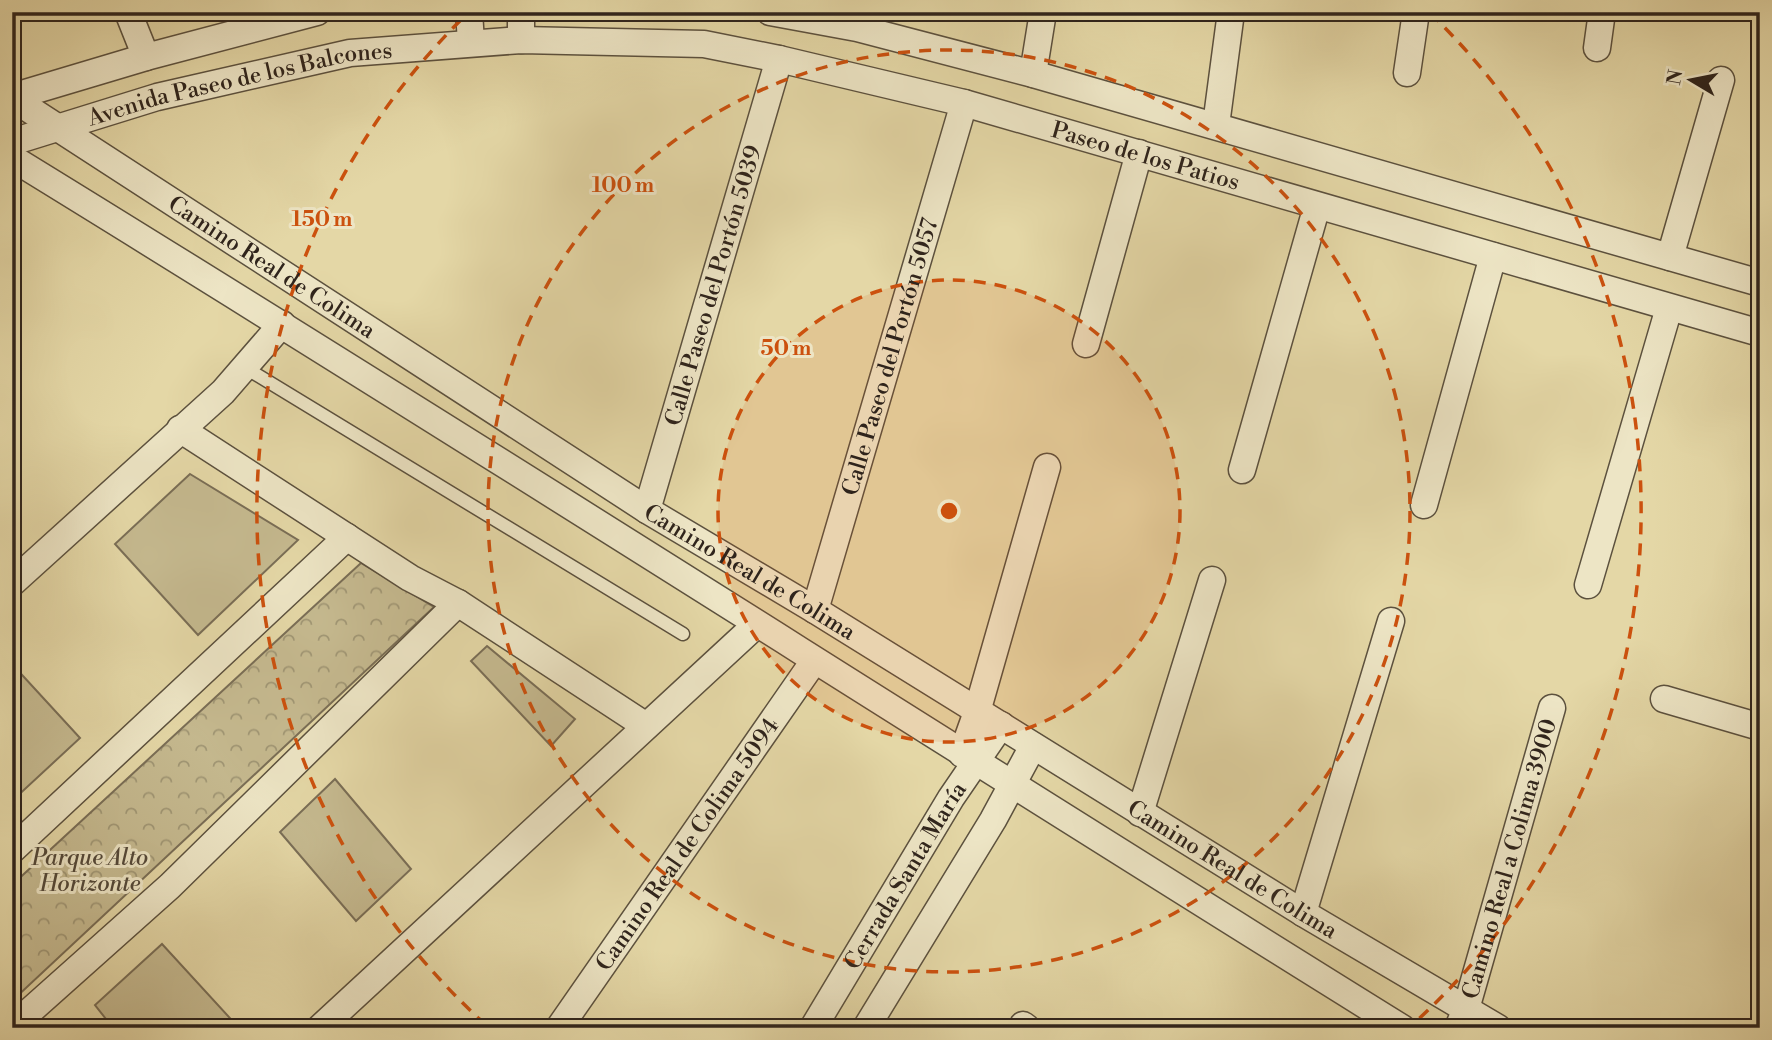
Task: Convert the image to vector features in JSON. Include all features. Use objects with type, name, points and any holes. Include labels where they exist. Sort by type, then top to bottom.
[{"type":"street","points":[[128,12],[146,57]]},
{"type":"street","name":"Avenida Paseo de los Balcones","points":[[12,97],[146,57],[317,12]]},
{"type":"street","points":[[469,12],[471,42]]},
{"type":"street","points":[[521,12],[521,40]]},
{"type":"street","name":"Paseo de los Patios","points":[[770,12],[858,20],[1033,74],[1760,283]]},
{"type":"street","points":[[1033,74],[1042,12]]},
{"type":"street","points":[[1216,125],[1231,12]]},
{"type":"street","points":[[1407,73],[1416,12]]},
{"type":"street","points":[[1597,48],[1602,12]]},
{"type":"street","name":"Avenida Paseo de los Balcones","points":[[12,142],[157,97],[351,53],[521,40]]},
{"type":"street","name":"Paseo de los Patios","points":[[521,40],[704,44],[779,59],[964,103],[1760,333]]},
{"type":"street","name":"Calle Paseo del Portón 5039","points":[[647,510],[779,59]]},
{"type":"street","points":[[1670,257],[1721,80]]},
{"type":"street","name":"Camino Real de Colima","points":[[12,97],[647,510],[815,610],[1303,913],[1462,1018],[1498,1028]]},
{"type":"street","name":"Calle Paseo del Portón 5057","points":[[815,610],[964,103]]},
{"type":"street","points":[[1086,344],[1139,153]]},
{"type":"street","name":"Camino Real de Colima","points":[[12,158],[332,355],[969,759],[1402,1028]]},
{"type":"street","points":[[1242,470],[1317,206]]},
{"type":"street","points":[[1424,506],[1493,256]]},
{"type":"street","points":[[1588,585],[1669,308]]},
{"type":"street","points":[[332,355],[355,320]]},
{"type":"street","points":[[12,583],[223,392],[282,324]]},
{"type":"street","points":[[180,429],[410,578],[458,603],[646,726]]},
{"type":"street","points":[[969,759],[977,712],[1047,467]]},
{"type":"street","points":[[12,850],[347,537]]},
{"type":"street","points":[[1140,813],[1212,580]]},
{"type":"street","points":[[12,1027],[170,886],[458,603]]},
{"type":"street","points":[[1303,913],[1391,621]]},
{"type":"street","points":[[320,1028],[756,625]]},
{"type":"street","name":"Camino Real de Colima 5094","points":[[559,1028],[814,661]]},
{"type":"street","points":[[1664,699],[1760,727]]},
{"type":"street","name":"Camino Real a Colima 3900","points":[[1462,1018],[1552,708]]},
{"type":"street","name":"Cerrada Santa María","points":[[813,1028],[951,797],[969,759],[1001,725]]},
{"type":"street","name":"Cerrada Santa María","points":[[866,1028],[993,820],[1034,746]]},
{"type":"lane","points":[[244,367],[682,634]]},
{"type":"green space","points":[[190,474],[298,540],[198,635],[115,544]]},
{"type":"green space","name":"Parque Alto Horizonte","points":[[361,563],[434,607],[12,1001],[12,885]]},
{"type":"green space","points":[[487,646],[575,719],[551,746],[471,661]]},
{"type":"green space","points":[[12,664],[80,738],[12,801]]},
{"type":"green space","points":[[335,779],[411,869],[356,921],[280,832]]},
{"type":"green space","points":[[162,944],[239,1028],[113,1028],[95,1005]]}]
